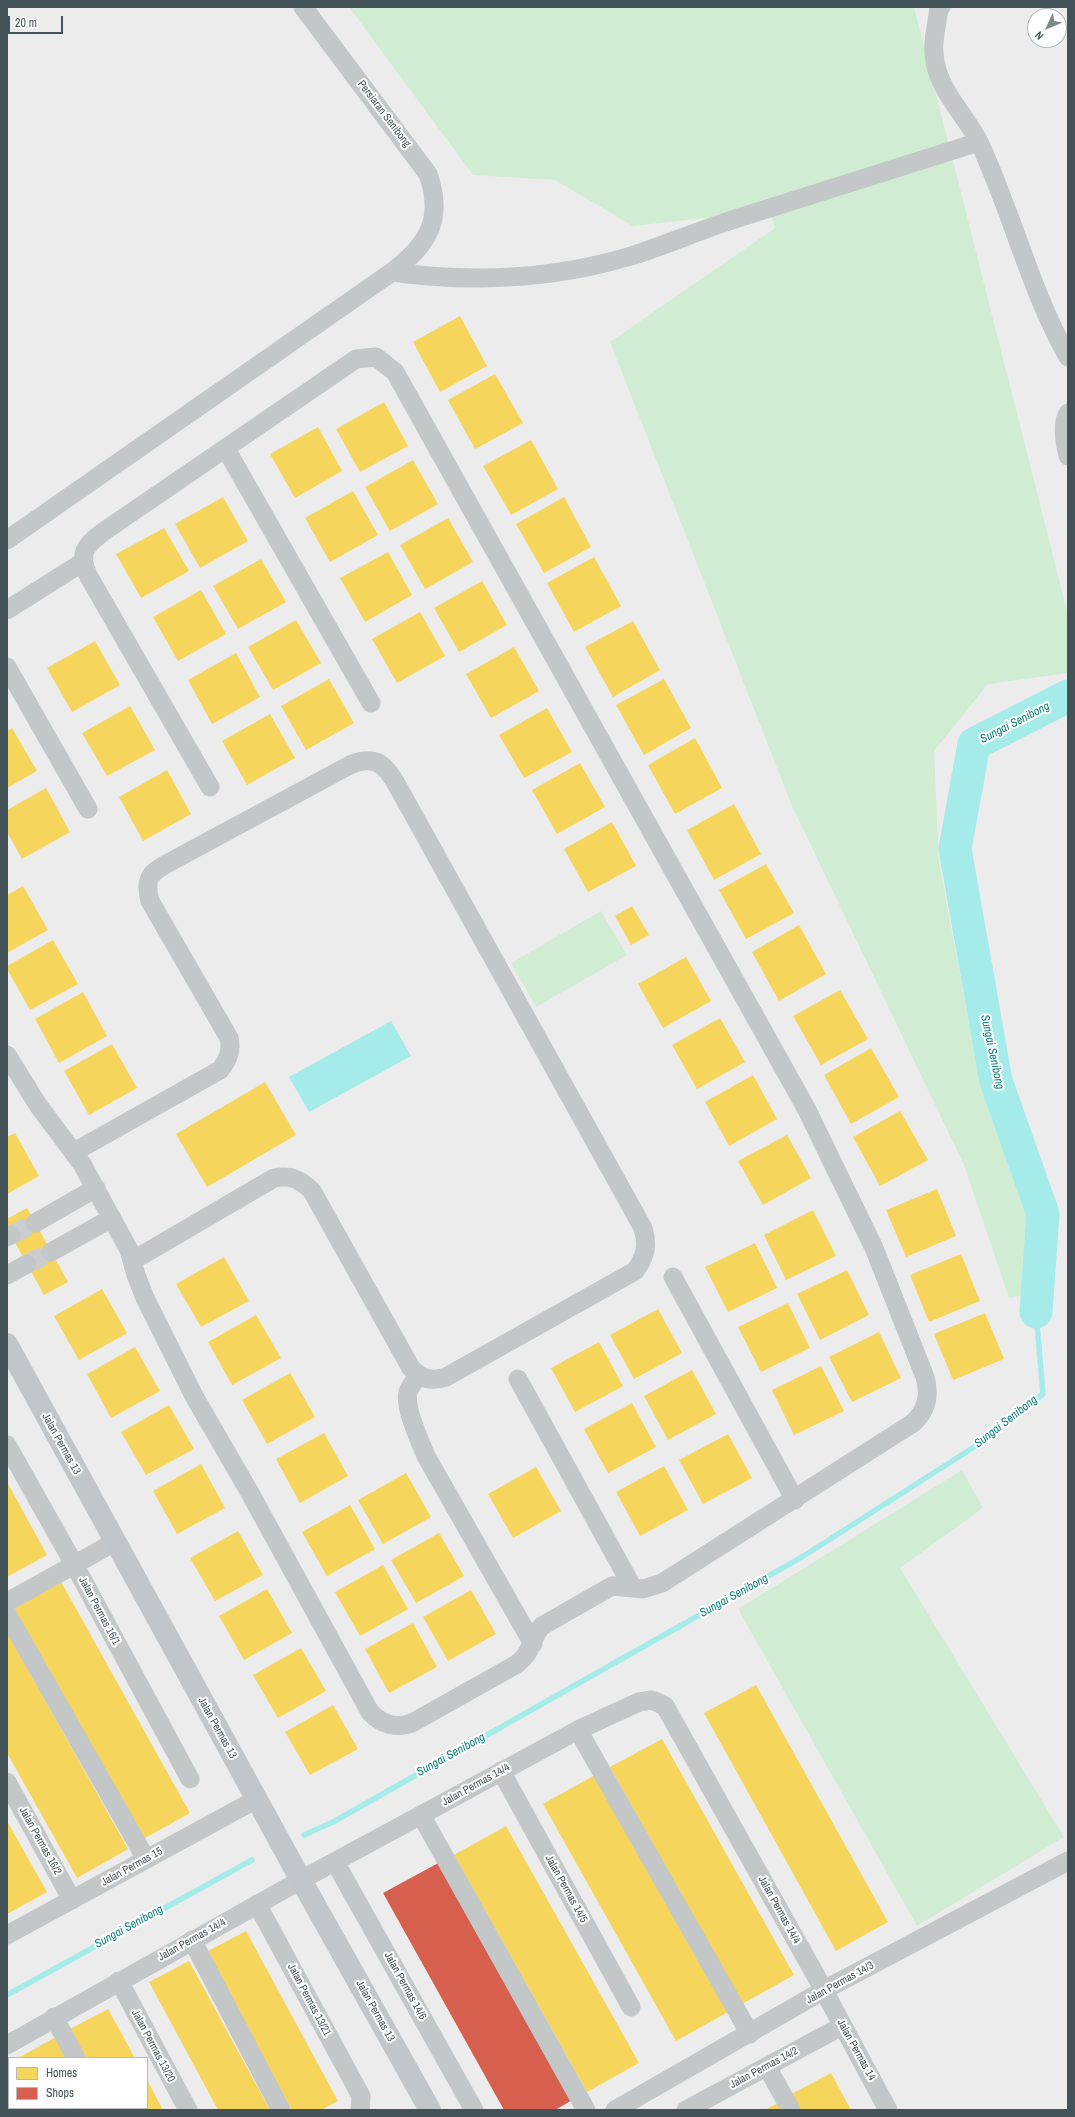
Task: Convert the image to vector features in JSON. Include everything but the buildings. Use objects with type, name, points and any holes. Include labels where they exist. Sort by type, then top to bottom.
[{"type":"main road","name":"Jalan Permas 13","points":[[7,1344],[300,1880],[430,2110]]},
{"type":"street","name":"Persiaran Senibong","points":[[7,540],[392,272],[411,258],[421,247],[429,232],[434,216],[435,202],[433,188],[428,174],[303,7]]},
{"type":"street","points":[[940,7],[933,39],[938,72],[979,142],[1000,189],[1054,332],[1068,358]]},
{"type":"street","points":[[392,272],[431,278],[464,279],[514,277],[566,271],[631,256],[711,227],[979,142]]},
{"type":"street","points":[[7,1055],[38,1105],[74,1152],[96,1188],[130,1250],[132,1261],[145,1298],[194,1396],[250,1493],[370,1712],[374,1717],[385,1723],[396,1726],[412,1723],[516,1664],[529,1652],[535,1636],[542,1626],[612,1586],[650,1588],[662,1583],[795,1500],[913,1423],[925,1408],[928,1390],[925,1377],[874,1248],[806,1108],[770,1041],[391,367],[376,357],[356,359],[92,540],[84,551],[83,562],[90,577],[210,787]]},
{"type":"street","points":[[1068,413],[1065,417],[1065,445],[1068,456]]},
{"type":"street","points":[[226,449],[371,703]]},
{"type":"street","points":[[7,610],[83,562]]},
{"type":"street","points":[[7,667],[88,809]]},
{"type":"street","points":[[74,1152],[220,1070],[229,1058],[231,1048],[229,1038],[150,901],[147,889],[149,878],[158,869],[170,862],[350,765],[365,761],[379,762],[390,773],[402,794],[639,1221],[647,1240],[646,1251],[635,1271],[446,1377],[437,1380],[428,1380],[418,1376],[411,1368],[312,1191],[304,1183],[294,1177],[284,1176],[274,1178],[132,1261]]},
{"type":"street","points":[[35,1222],[96,1188]]},
{"type":"street","points":[[51,1252],[112,1218]]},
{"type":"street","points":[[7,1275],[27,1264]]},
{"type":"street","points":[[673,1277],[795,1500]]},
{"type":"street","points":[[418,1376],[410,1388],[408,1397],[416,1431],[426,1456],[533,1644]]},
{"type":"street","points":[[518,1379],[633,1588]]},
{"type":"street","name":"Jalan Permas 16/1","points":[[7,1445],[74,1564],[190,1779]]},
{"type":"street","points":[[7,1602],[115,1542]]},
{"type":"street","points":[[7,1614],[146,1860]]},
{"type":"street","name":"Jalan Permas 14/4","points":[[7,2045],[54,2017],[300,1880],[578,1730],[639,1702],[652,1700],[665,1706],[824,1990]]},
{"type":"street","points":[[578,1730],[750,2034]]},
{"type":"street","name":"Jalan Permas 14/5","points":[[502,1771],[631,2007]]},
{"type":"street","name":"Jalan Permas 16/2","points":[[7,1782],[72,1900]]},
{"type":"street","name":"Jalan Permas 15","points":[[7,1935],[257,1799]]},
{"type":"street","points":[[421,1815],[586,2110]]},
{"type":"street","name":"Jalan Permas 14/3","points":[[615,2110],[750,2034],[824,1990],[1068,1861]]},
{"type":"street","name":"Jalan Permas 14/6","points":[[335,1862],[474,2110]]},
{"type":"street","name":"Jalan Permas 13/21","points":[[257,1904],[361,2103]]},
{"type":"street","points":[[192,1940],[281,2110]]},
{"type":"street","name":"Jalan Permas 13/20","points":[[119,1981],[188,2110]]},
{"type":"street","name":"Jalan Permas 14","points":[[824,1990],[888,2110]]},
{"type":"street","points":[[54,2017],[75,2057]]},
{"type":"street","name":"Jalan Permas 14/2","points":[[686,2110],[842,2026]]},
{"type":"street","points":[[767,2066],[791,2110]]},
{"type":"green space","points":[[349,7],[914,7],[1068,615],[1068,673],[988,684],[934,751],[939,862],[980,1081],[1031,1217],[1030,1294],[1009,1298],[964,1165],[792,806],[610,342],[775,228],[769,211],[633,226],[555,180],[473,175]]},
{"type":"green space","points":[[601,911],[627,955],[536,1007],[511,963]]},
{"type":"green space","points":[[962,1470],[983,1508],[900,1568],[1064,1837],[917,1926],[738,1609]]},
{"type":"water","points":[[391,1021],[411,1056],[309,1112],[289,1077]]},
{"type":"waterway","name":"Sungai Senibong","points":[[1036,1312],[1043,1214],[996,1081],[955,849],[974,744],[1068,696]]},
{"type":"waterway","name":"Sungai Senibong","points":[[304,1835],[333,1822],[802,1557],[985,1440],[1043,1394],[1036,1312]]},
{"type":"waterway","name":"Sungai Senibong","points":[[7,1995],[252,1860]]},
{"type":"tunnel","points":[[11,1235],[35,1223]]},
{"type":"tunnel","points":[[27,1264],[51,1252]]}]
